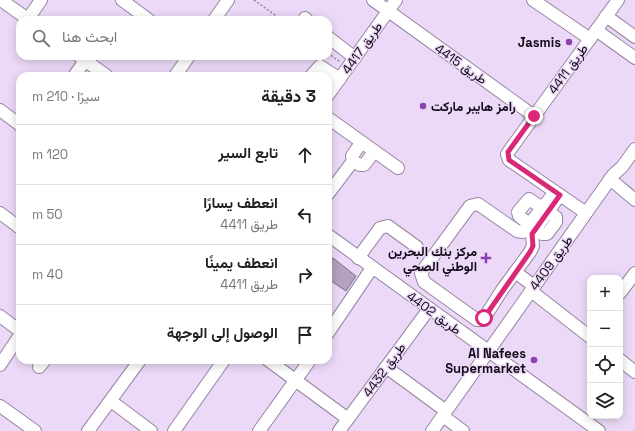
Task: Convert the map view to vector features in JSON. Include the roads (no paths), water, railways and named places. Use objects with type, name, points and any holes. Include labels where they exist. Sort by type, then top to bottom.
[{"type":"street","points":[[1,0],[24,16]]},
{"type":"street","points":[[30,16],[41,0]]},
{"type":"street","points":[[122,0],[144,16]]},
{"type":"street","points":[[217,16],[228,0]]},
{"type":"street","name":"طريق 4415","points":[[373,0],[534,116]]},
{"type":"street","name":"طريق 4417","points":[[332,90],[396,0]]},
{"type":"street","points":[[533,0],[635,58]]},
{"type":"street","name":"طريق 4411","points":[[586,213],[509,160],[507,156],[508,152],[618,0]]},
{"type":"street","points":[[606,16],[635,37]]},
{"type":"street","points":[[332,41],[352,63]]},
{"type":"street","points":[[76,72],[81,60]]},
{"type":"street","points":[[85,60],[101,72]]},
{"type":"street","points":[[178,72],[186,60]]},
{"type":"street","points":[[315,72],[320,66],[329,72]]},
{"type":"street","points":[[332,74],[340,79]]},
{"type":"street","points":[[0,110],[16,122]]},
{"type":"street","points":[[332,121],[398,168]]},
{"type":"street","name":"طريق 4409","points":[[432,431],[610,179],[618,163],[635,140]]},
{"type":"street","points":[[332,189],[353,161],[352,156],[362,143]]},
{"type":"street","name":"طريق 4409","points":[[610,179],[622,167],[635,149]]},
{"type":"street","points":[[353,161],[360,166],[364,165],[374,152]]},
{"type":"street","points":[[610,179],[631,197]]},
{"type":"street","points":[[533,227],[531,236],[532,249],[483,320],[479,321],[426,284],[421,276],[421,273],[472,204],[480,205],[519,232],[526,231],[533,227],[558,193]]},
{"type":"street","points":[[527,200],[532,200],[546,210],[556,217],[556,222],[546,234],[533,227],[518,214],[527,200]]},
{"type":"street","points":[[0,214],[16,225]]},
{"type":"street","points":[[358,258],[380,228],[388,226],[417,247]]},
{"type":"street","name":"طريق 4402","points":[[332,238],[599,431]]},
{"type":"street","points":[[332,327],[372,268]]},
{"type":"street","points":[[515,272],[560,314],[587,334]]},
{"type":"street","points":[[623,290],[634,277]]},
{"type":"street","name":"طريق 4432","points":[[339,431],[429,309]]},
{"type":"street","points":[[0,316],[16,328]]},
{"type":"street","points":[[0,365],[16,341]]},
{"type":"street","points":[[623,362],[635,372]]},
{"type":"street","points":[[88,431],[137,364]]},
{"type":"street","points":[[174,431],[221,364]]},
{"type":"street","points":[[274,364],[348,419]]},
{"type":"street","points":[[259,431],[307,364]]},
{"type":"street","points":[[386,367],[444,413],[463,431]]},
{"type":"street","points":[[111,401],[151,431]]},
{"type":"street","points":[[2,411],[35,431]]},
{"type":"place","name":"Jasmis","points":[[569,42]]},
{"type":"place","name":"رامز هايبر ماركت","points":[[423,106]]},
{"type":"place","name":"مركز بنك البحرين الوطني الصحي","points":[[486,258]]},
{"type":"place","name":"Al Nafees Supermarket","points":[[534,360]]}]
